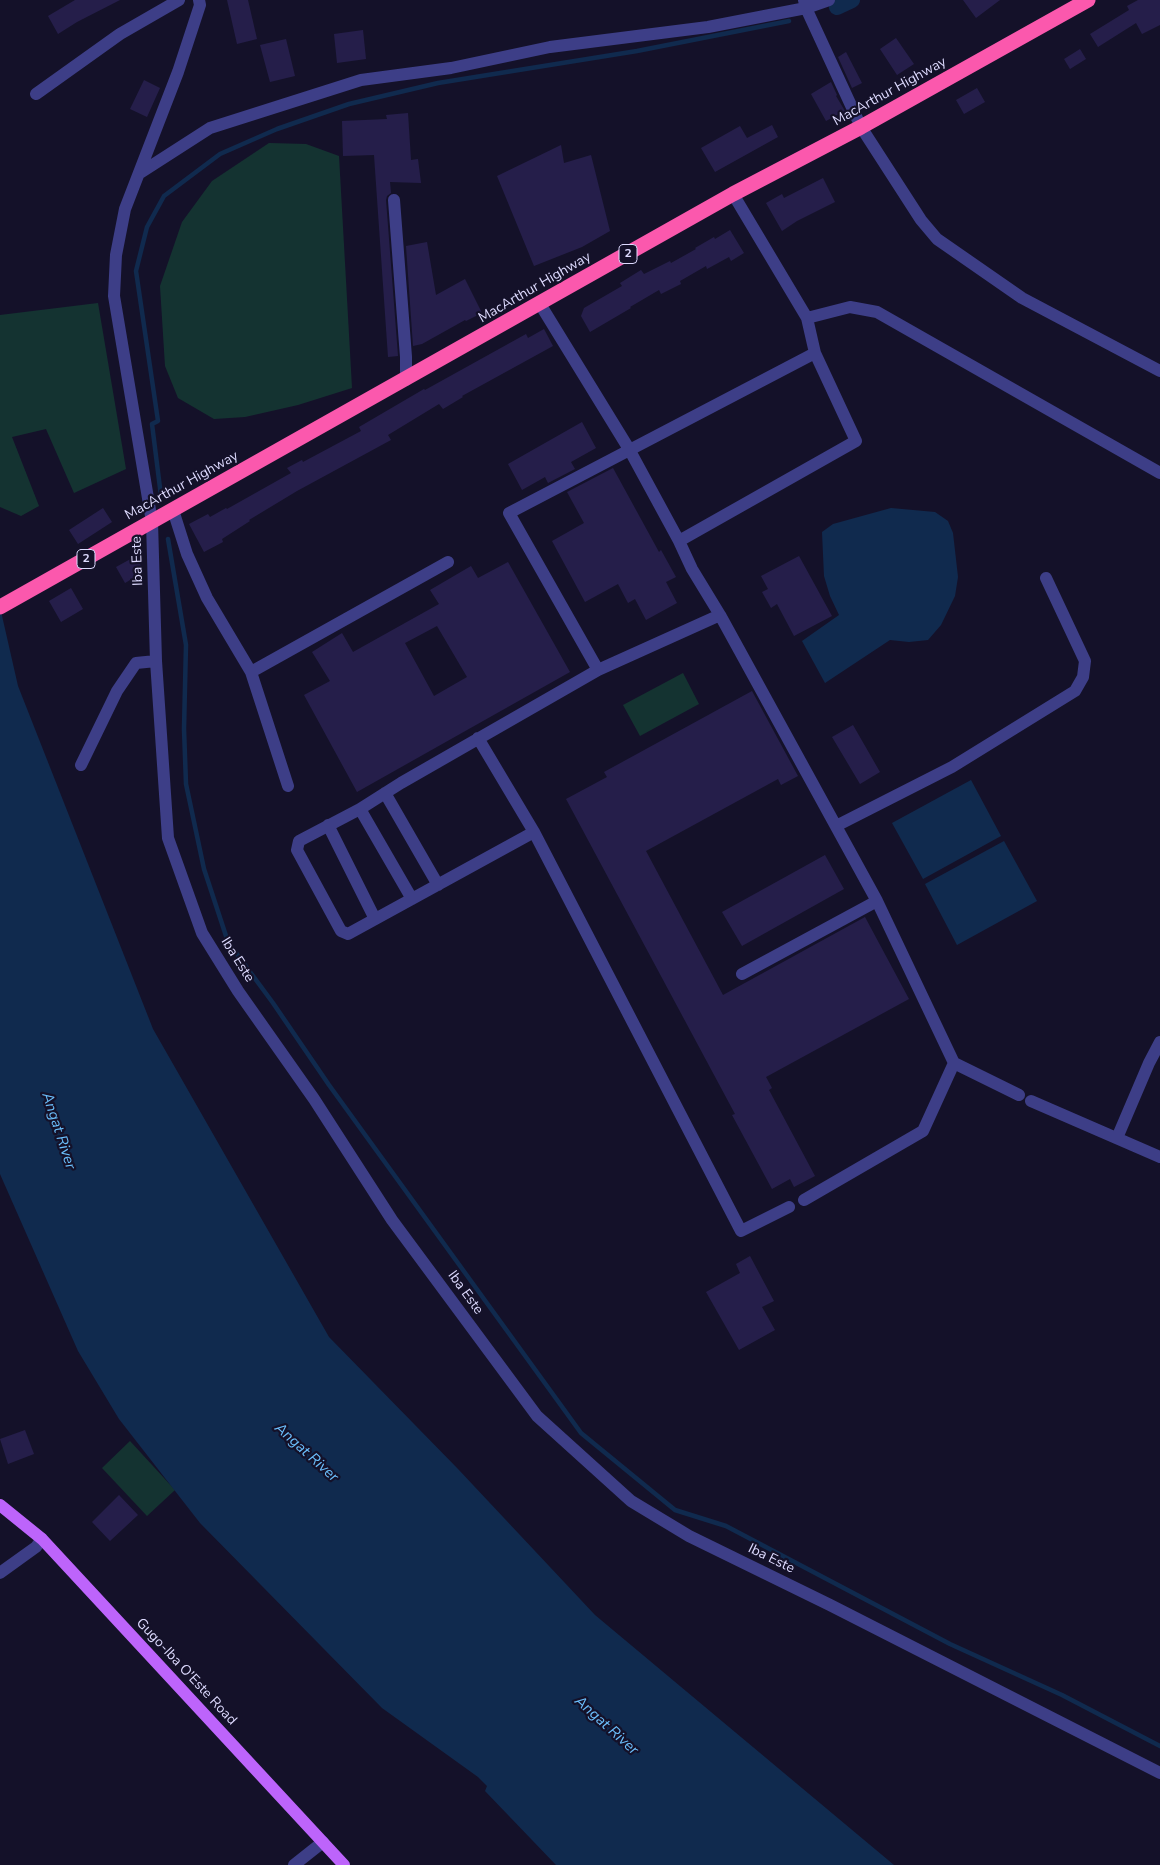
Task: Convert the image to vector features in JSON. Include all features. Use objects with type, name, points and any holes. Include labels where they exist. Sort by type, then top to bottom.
[{"type":"highway","name":"MacArthur Highway","points":[[0,607],[406,380],[733,194],[861,127],[1088,0]]},
{"type":"main road","name":"Gugo-Iba O'Este Road","points":[[0,1505],[42,1539],[344,1865]]},
{"type":"street","points":[[36,94],[120,34],[179,0]]},
{"type":"street","points":[[140,173],[210,128],[360,80],[451,68],[550,47],[708,27],[829,0]]},
{"type":"street","name":"Iba Este","points":[[202,2],[178,72],[125,209],[116,255],[114,296],[152,522],[156,661],[168,838],[202,933],[238,991],[314,1099],[392,1220],[537,1416],[631,1501],[689,1536],[839,1609],[1160,1773]]},
{"type":"street","points":[[805,4],[861,127],[921,220],[937,238],[1022,298],[1160,371]]},
{"type":"street","points":[[678,541],[856,441],[815,353],[807,318],[733,194]]},
{"type":"street","points":[[394,200],[406,357],[406,380]]},
{"type":"street","points":[[540,304],[629,450],[692,569],[720,615],[877,901],[954,1063],[1019,1095]]},
{"type":"street","points":[[807,318],[850,307],[876,312],[1160,473]]},
{"type":"street","points":[[598,670],[510,513],[815,353]]},
{"type":"street","points":[[174,510],[187,554],[207,598],[251,672],[288,786]]},
{"type":"street","points":[[251,672],[448,562]]},
{"type":"street","points":[[836,826],[952,767],[1075,691],[1084,677],[1085,661],[1046,578]]},
{"type":"street","points":[[534,832],[348,934],[341,932],[297,850],[299,841],[360,809],[478,738],[598,670],[720,615]]},
{"type":"street","points":[[81,765],[117,691],[136,662],[156,661]]},
{"type":"street","points":[[478,738],[534,832],[741,1231],[789,1207]]},
{"type":"street","points":[[385,793],[438,885]]},
{"type":"street","points":[[360,809],[412,899]]},
{"type":"street","points":[[328,825],[375,919]]},
{"type":"street","points":[[742,974],[877,901]]},
{"type":"street","points":[[1117,1138],[1160,1042]]},
{"type":"street","points":[[804,1200],[924,1131],[954,1063]]},
{"type":"street","points":[[1031,1101],[1160,1157]]},
{"type":"street","points":[[0,1573],[36,1547],[42,1539]]},
{"type":"street","points":[[294,1865],[323,1842]]},
{"type":"green space","points":[[269,143],[306,144],[339,156],[352,388],[298,405],[245,417],[214,419],[178,398],[165,366],[160,286],[182,222],[212,181]]},
{"type":"green space","points":[[98,303],[126,469],[74,493],[46,429],[12,437],[39,506],[21,516],[0,507],[0,315]]},
{"type":"green space","points":[[683,673],[699,704],[640,736],[623,705]]},
{"type":"green space","points":[[130,1441],[175,1490],[147,1516],[102,1468]]},
{"type":"water","points":[[891,508],[935,512],[948,521],[953,533],[958,577],[955,596],[941,625],[928,640],[909,642],[890,640],[825,683],[802,641],[839,615],[830,596],[824,576],[822,532],[833,524]]},
{"type":"water","name":"Angat River","points":[[0,607],[18,686],[153,1029],[329,1337],[458,1469],[595,1615],[894,1865],[556,1865],[485,1791],[487,1786],[478,1777],[382,1708],[200,1523],[119,1419],[78,1351],[0,1174]]},
{"type":"water","points":[[971,780],[1001,836],[923,879],[892,823]]},
{"type":"water","points":[[1004,841],[1037,901],[957,945],[925,884]]},
{"type":"building","points":[[75,0],[120,0],[58,34],[48,16]]},
{"type":"building","points":[[227,0],[248,0],[257,39],[237,44]]},
{"type":"building","points":[[963,0],[1000,0],[976,18]]},
{"type":"building","points":[[1138,0],[1160,0],[1160,25],[1142,34],[1136,23],[1098,47],[1090,34],[1129,10],[1127,6]]},
{"type":"building","points":[[363,30],[366,59],[337,63],[334,34]]},
{"type":"building","points":[[896,38],[914,64],[897,75],[880,49]]},
{"type":"building","points":[[286,39],[295,76],[270,82],[260,45]]},
{"type":"building","points":[[1080,49],[1086,59],[1070,69],[1064,59]]},
{"type":"building","points":[[846,52],[862,83],[852,88],[838,57]]},
{"type":"building","points":[[144,80],[160,88],[147,117],[130,109]]},
{"type":"building","points":[[831,82],[836,96],[845,111],[826,121],[811,94]]},
{"type":"building","points":[[977,88],[985,102],[964,114],[956,100]]},
{"type":"building","points":[[408,113],[411,160],[418,159],[421,183],[390,182],[391,193],[387,196],[386,200],[398,356],[388,357],[374,155],[343,156],[342,121],[387,119],[386,115]]},
{"type":"building","points":[[772,125],[778,137],[715,172],[701,148],[740,126],[747,138]]},
{"type":"building","points":[[561,145],[564,163],[591,155],[610,231],[582,247],[534,266],[497,176]]},
{"type":"building","points":[[823,178],[835,202],[797,221],[782,231],[766,203],[782,194],[784,198]]},
{"type":"building","points":[[730,230],[744,253],[731,261],[729,257],[707,269],[706,266],[680,281],[681,284],[661,294],[659,290],[590,332],[581,316],[584,308],[622,286],[620,283],[641,270],[644,274],[670,261],[671,263],[714,237],[715,239]]},
{"type":"building","points":[[427,242],[436,295],[465,279],[482,313],[465,320],[422,344],[413,346],[406,246]]},
{"type":"building","points":[[544,329],[553,346],[462,396],[443,409],[439,404],[388,435],[391,440],[297,491],[249,520],[222,539],[223,542],[204,552],[189,524],[208,514],[210,517],[227,509],[291,473],[287,468],[302,460],[303,462],[361,431],[359,427],[424,389],[526,334],[528,338]]},
{"type":"building","points":[[582,422],[596,448],[571,462],[575,469],[548,483],[545,477],[522,490],[508,464]]},
{"type":"building","points":[[613,468],[659,552],[661,550],[676,577],[666,582],[677,603],[646,620],[635,599],[628,603],[618,584],[585,602],[552,541],[584,523],[567,492]]},
{"type":"building","points":[[103,508],[112,522],[78,544],[69,530]]},
{"type":"building","points":[[136,556],[144,572],[125,583],[116,567]]},
{"type":"building","points":[[799,556],[832,616],[794,636],[777,604],[771,608],[762,592],[768,589],[761,576]]},
{"type":"building","points":[[508,562],[570,672],[357,792],[304,695],[330,681],[312,652],[342,633],[353,652],[439,604],[430,590],[471,566],[478,578]],"holes":[[[437,626],[467,677],[434,696],[405,643]]]},
{"type":"building","points":[[71,588],[83,609],[61,622],[49,601]]},
{"type":"building","points":[[752,691],[798,776],[781,785],[778,779],[646,851],[723,995],[865,917],[909,999],[766,1077],[772,1088],[769,1090],[815,1176],[794,1187],[790,1179],[772,1189],[732,1115],[735,1114],[566,799],[607,777],[604,772]]},
{"type":"building","points":[[853,725],[880,772],[860,784],[832,737]]},
{"type":"building","points":[[825,855],[844,889],[742,946],[722,912]]},
{"type":"building","points":[[750,1256],[774,1301],[762,1307],[775,1330],[739,1350],[706,1292],[740,1273],[736,1264]]},
{"type":"building","points":[[25,1430],[34,1454],[8,1464],[0,1439]]},
{"type":"building","points":[[119,1495],[138,1515],[110,1541],[92,1522]]},
{"type":"waterway","points":[[837,7],[852,0]]},
{"type":"waterway","points":[[161,496],[152,424],[158,421],[136,271],[147,227],[164,196],[220,154],[277,129],[349,104],[438,83],[637,51],[789,21]]},
{"type":"waterway","points":[[168,539],[186,645],[184,729],[186,784],[204,869],[228,942],[581,1433],[675,1510],[726,1526],[950,1644],[1062,1695],[1160,1746]]}]
